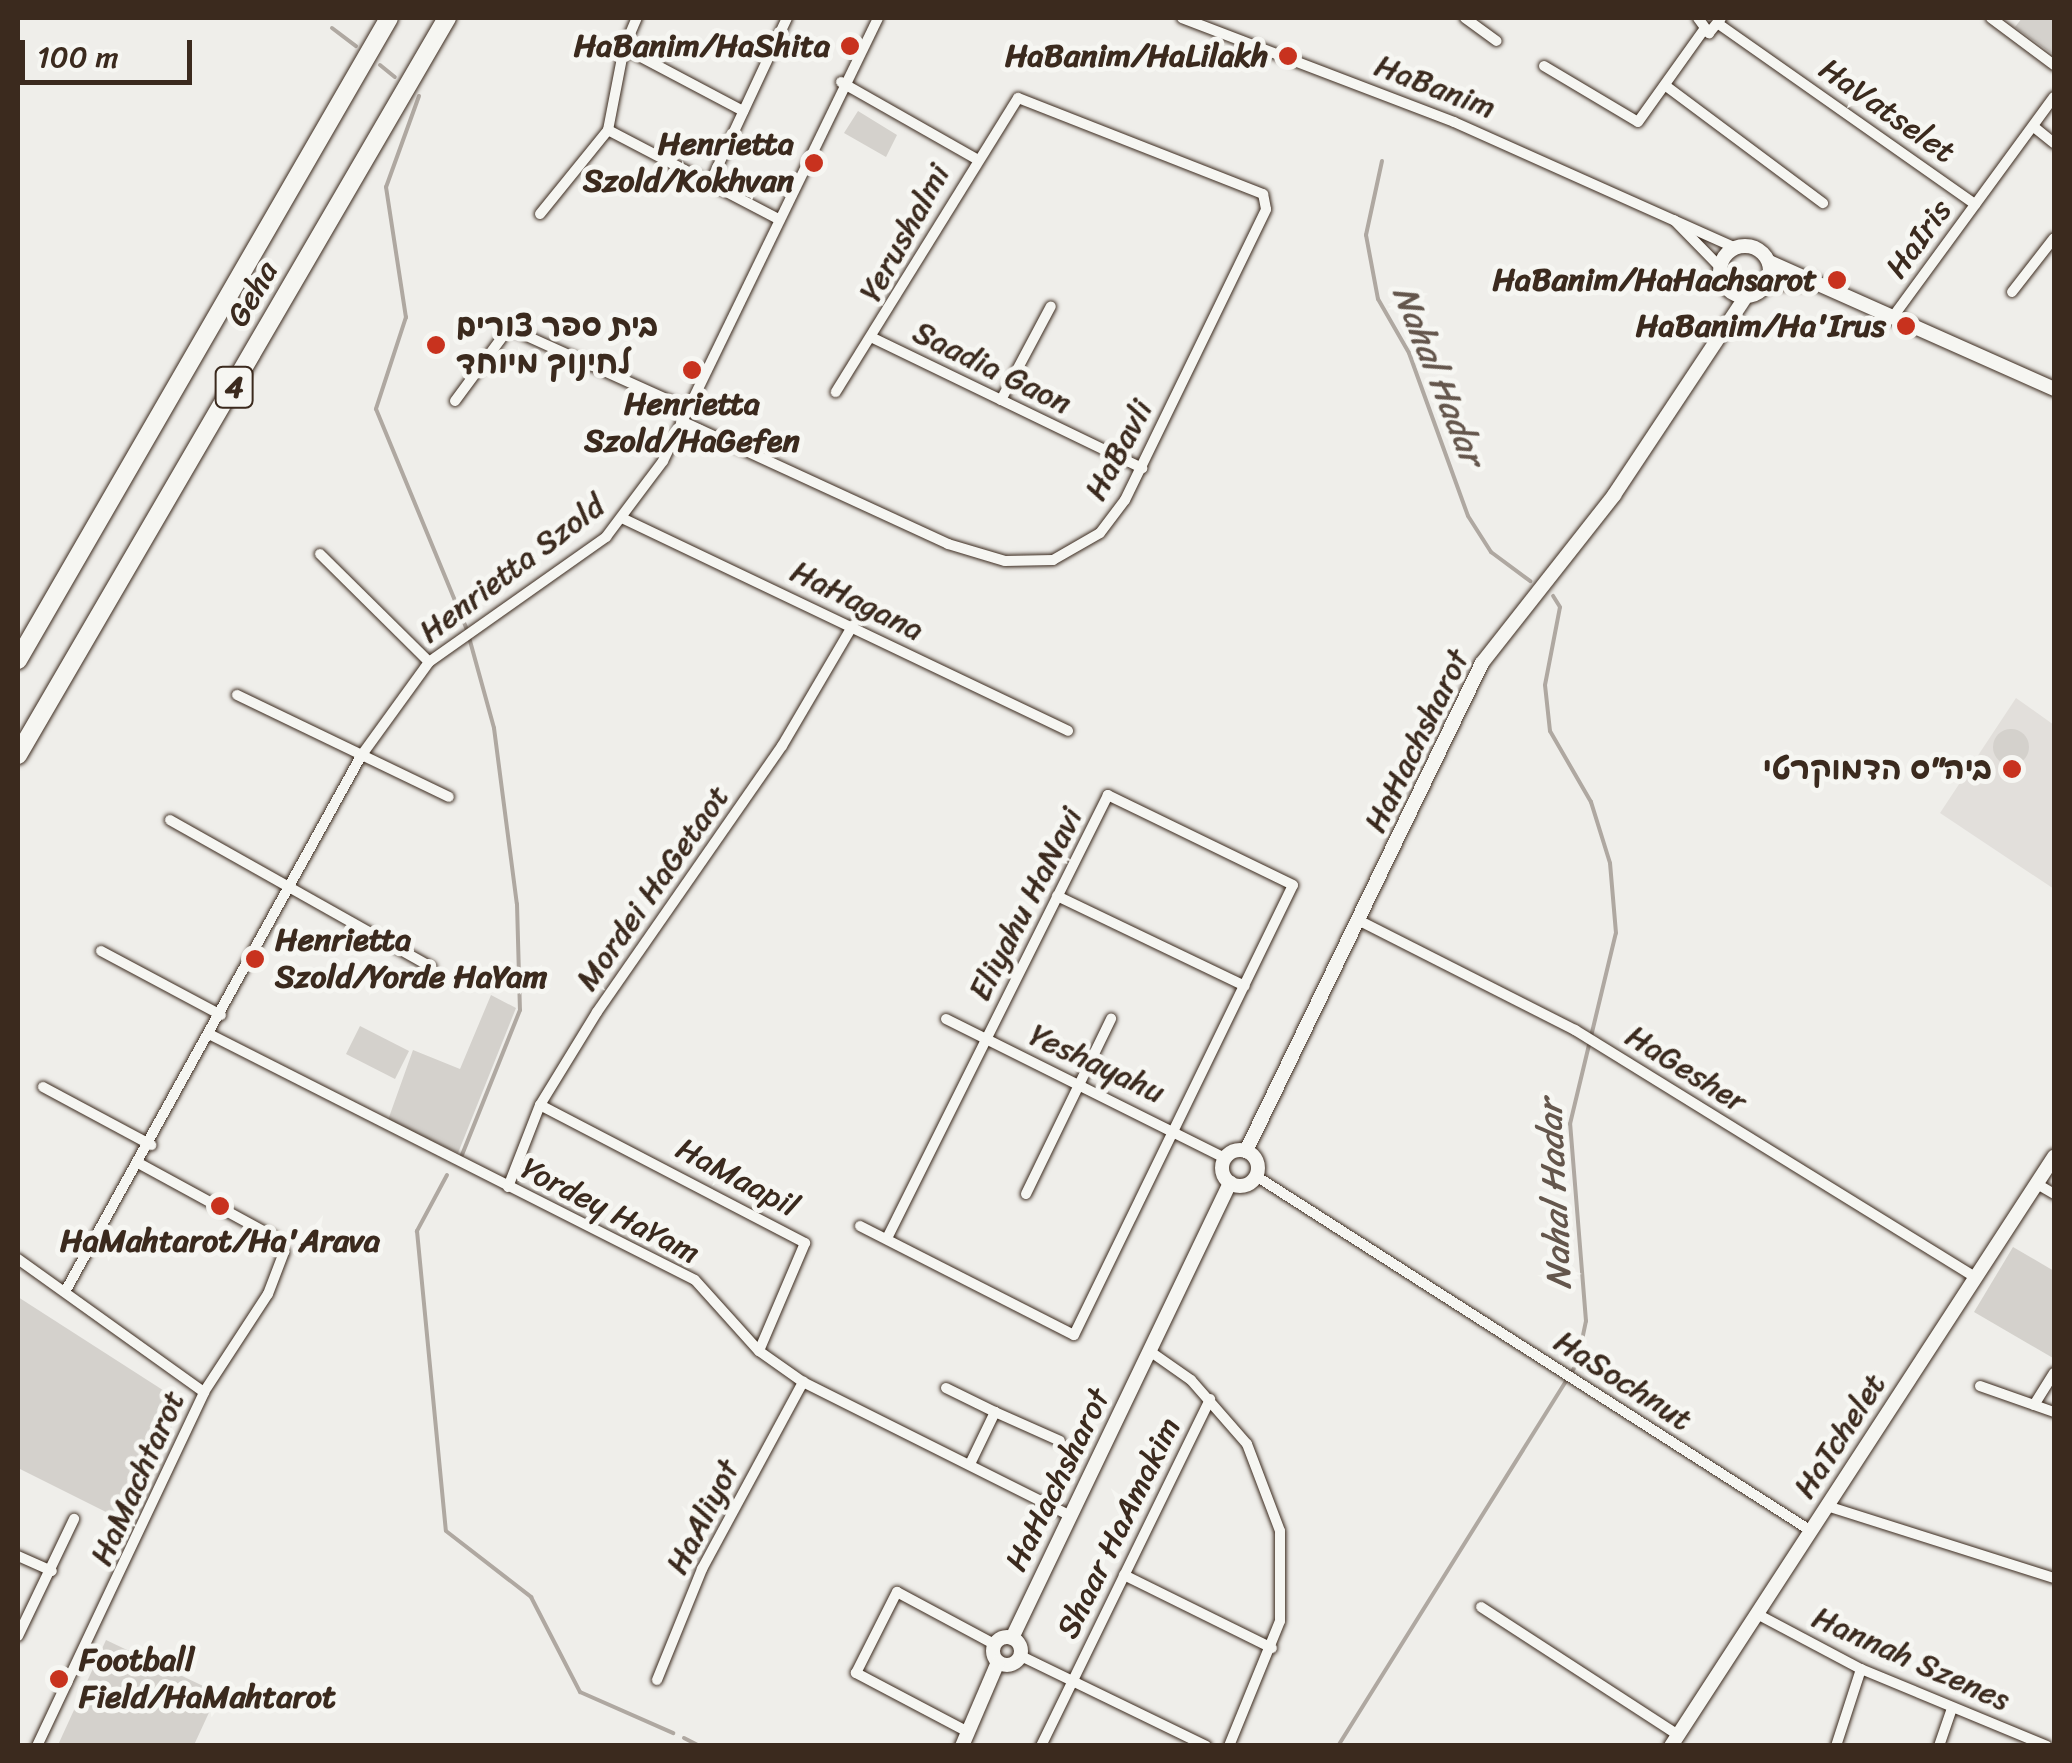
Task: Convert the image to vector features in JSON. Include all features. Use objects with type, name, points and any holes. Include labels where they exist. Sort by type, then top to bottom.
[{"type":"highway","name":"Geha","points":[[18,660],[389,18]]},
{"type":"highway","name":"Geha","points":[[18,755],[448,18]]},
{"type":"street","points":[[540,214],[608,130],[624,48],[637,18]]},
{"type":"street","points":[[710,183],[787,18]]},
{"type":"street","points":[[878,18],[841,82],[974,158]]},
{"type":"street","name":"HaBanim","points":[[1182,18],[1666,213],[1736,248]]},
{"type":"street","points":[[1465,18],[1496,42]]},
{"type":"street","points":[[1698,18],[1703,31]]},
{"type":"street","points":[[1990,18],[2054,65]]},
{"type":"street","points":[[1544,66],[1638,122],[1703,31],[1720,21]]},
{"type":"street","name":"HaVatselet","points":[[1720,21],[1975,204]]},
{"type":"street","points":[[624,48],[743,111]]},
{"type":"street","name":"Henrietta Szold","points":[[66,1290],[151,1145],[362,756],[429,662],[624,519],[681,421],[841,82]]},
{"type":"street","points":[[1666,86],[1823,203]]},
{"type":"street","name":"HaIris","points":[[1896,314],[2054,97]]},
{"type":"street","name":"Yerushalmi","points":[[836,392],[875,340],[974,158],[1018,98],[1264,194]]},
{"type":"street","points":[[2034,127],[2054,143]]},
{"type":"street","points":[[608,130],[776,218]]},
{"type":"street","name":"HaBavli","points":[[681,421],[1005,561],[1053,560],[1100,534],[1142,468],[1266,209],[1264,194]]},
{"type":"street","name":"HaBanim","points":[[1666,213],[1720,267]]},
{"type":"street","points":[[2012,292],[2054,238]]},
{"type":"street","points":[[1824,284],[1767,284],[1746,296],[1725,288],[1720,267],[1736,248],[1757,249],[1768,262],[1824,284],[1896,314],[2054,389]]},
{"type":"street","points":[[1767,284],[1768,262]]},
{"type":"street","name":"HaHachsharot","points":[[1715,333],[1725,288]]},
{"type":"street","name":"HaHachsharot","points":[[1246,1151],[1482,662],[1614,495],[1715,333],[1746,296]]},
{"type":"street","points":[[1000,400],[1051,306]]},
{"type":"street","points":[[455,401],[509,328],[686,408]]},
{"type":"street","name":"Saadia Gaon","points":[[875,340],[1142,468]]},
{"type":"street","name":"HaHagana","points":[[624,519],[853,625],[1068,731]]},
{"type":"street","points":[[320,554],[429,662]]},
{"type":"street","name":"Mordei HaGetaot","points":[[508,1187],[540,1106],[853,625]]},
{"type":"street","points":[[237,695],[449,797]]},
{"type":"street","name":"Eliyahu HaNavi","points":[[1108,794],[1293,886],[1244,986],[1074,1335],[887,1238],[1108,794]]},
{"type":"street","points":[[170,820],[288,890],[431,967]]},
{"type":"street","points":[[1058,896],[1244,986]]},
{"type":"street","name":"HaGesher","points":[[1360,921],[1575,1030],[1976,1278]]},
{"type":"street","points":[[102,951],[221,1015]]},
{"type":"street","name":"Yeshayahu","points":[[946,1019],[1176,1128],[1225,1158]]},
{"type":"street","points":[[1026,1194],[1111,1019]]},
{"type":"street","name":"Yordey HaYam","points":[[211,1035],[695,1280],[759,1351],[803,1382],[1071,1516]]},
{"type":"street","points":[[43,1087],[151,1145]]},
{"type":"street","name":"HaMaapil","points":[[540,1106],[805,1243],[759,1351]]},
{"type":"street","points":[[1246,1151],[1256,1176],[1230,1183],[1225,1158],[1246,1151]]},
{"type":"street","name":"HaTchelet","points":[[1674,1740],[2054,1157]]},
{"type":"street","name":"HaMachtarot","points":[[37,1746],[204,1392],[268,1294],[284,1252],[274,1237],[140,1164]]},
{"type":"street","name":"HaSochnut","points":[[1256,1176],[1811,1531]]},
{"type":"street","name":"HaHachsharot","points":[[1012,1638],[1230,1183]]},
{"type":"street","points":[[2037,1184],[2054,1194]]},
{"type":"street","points":[[860,1226],[887,1238]]},
{"type":"street","points":[[18,1259],[204,1392]]},
{"type":"street","points":[[1151,1352],[1210,1399],[1247,1444],[1274,1506],[1284,1566],[1272,1648],[1229,1746]]},
{"type":"street","points":[[2034,1405],[2054,1373]]},
{"type":"street","name":"HaAliyot","points":[[657,1680],[702,1570],[803,1382]]},
{"type":"street","points":[[1980,1386],[2054,1412]]},
{"type":"street","points":[[946,1388],[1060,1441]]},
{"type":"street","name":"Shaar HaAmakim","points":[[1042,1746],[1210,1399]]},
{"type":"street","points":[[970,1464],[995,1412]]},
{"type":"street","points":[[1827,1506],[2054,1578]]},
{"type":"street","points":[[18,1636],[74,1519]]},
{"type":"street","points":[[18,1556],[52,1571]]},
{"type":"street","points":[[1124,1575],[1272,1648]]},
{"type":"street","points":[[994,1644],[998,1662],[965,1739],[856,1673],[897,1592],[994,1644],[1012,1638],[1021,1656],[1206,1746]]},
{"type":"street","points":[[1481,1608],[1674,1740]]},
{"type":"street","name":"Hannah Szenes","points":[[1757,1614],[1861,1670],[2044,1745]]},
{"type":"street","points":[[998,1662],[1021,1656]]},
{"type":"street","points":[[1836,1746],[1861,1670]]},
{"type":"street","points":[[1939,1746],[1952,1709]]},
{"type":"shaded area","points":[[2022,18],[2054,18],[2054,55],[2015,27]]},
{"type":"shaded area","points":[[858,111],[897,135],[886,157],[844,133]]},
{"type":"shaded area","name":"ביה\"ס הדמוקרטי","points":[[2016,698],[2054,725],[2054,889],[1940,813]]},
{"type":"shaded area","points":[[2011,729],[2024,734],[2029,747],[2024,760],[2011,765],[1998,760],[1993,747],[1998,734]]},
{"type":"shaded area","points":[[491,995],[516,1008],[458,1153],[388,1120],[413,1050],[460,1069]]},
{"type":"shaded area","points":[[360,1026],[409,1051],[395,1079],[346,1054]]},
{"type":"shaded area","points":[[2013,1247],[2054,1271],[2053,1358],[1974,1312]]},
{"type":"shaded area","points":[[18,1297],[183,1403],[126,1522],[18,1468]]},
{"type":"shaded area","points":[[106,1640],[218,1693],[194,1745],[58,1745]]},
{"type":"waterway","points":[[332,28],[356,46]]},
{"type":"waterway","points":[[380,65],[395,77]]},
{"type":"waterway","points":[[419,96],[386,187],[406,317],[376,409],[467,630],[494,728],[517,904],[520,1010],[462,1155]]},
{"type":"waterway","name":"Nahal Hadar","points":[[1382,161],[1366,235],[1378,299],[1409,353],[1468,516],[1491,552],[1530,581]]},
{"type":"waterway","name":"Nahal Hadar","points":[[1338,1746],[1577,1364],[1586,1321],[1570,1124],[1616,933],[1610,863],[1591,802],[1550,731],[1545,685],[1560,607],[1553,596]]},
{"type":"waterway","points":[[447,1175],[417,1231],[446,1531],[531,1597],[580,1692],[673,1733]]},
{"type":"waterway","points":[[684,1738],[700,1746]]},
{"type":"place","name":"HaBanim/HaShita","points":[[850,46]]},
{"type":"place","name":"HaBanim/HaLilakh","points":[[1288,56]]},
{"type":"place","name":"Henrietta Szold/Kokhvan","points":[[814,163]]},
{"type":"place","name":"HaBanim/HaHachsarot","points":[[1837,280]]},
{"type":"place","name":"HaBanim/Ha'Irus","points":[[1906,326]]},
{"type":"place","name":"בית ספר צורים לחינוך מיוחד","points":[[436,345]]},
{"type":"place","name":"Henrietta Szold/HaGefen","points":[[692,370]]},
{"type":"place","name":"ביה\"ס הדמוקרטי","points":[[2012,769]]},
{"type":"place","name":"Henrietta Szold/Yorde HaYam","points":[[255,959]]},
{"type":"place","name":"HaMahtarot/Ha'Arava","points":[[220,1206]]},
{"type":"place","name":"Football Field/HaMahtarot","points":[[59,1679]]}]
